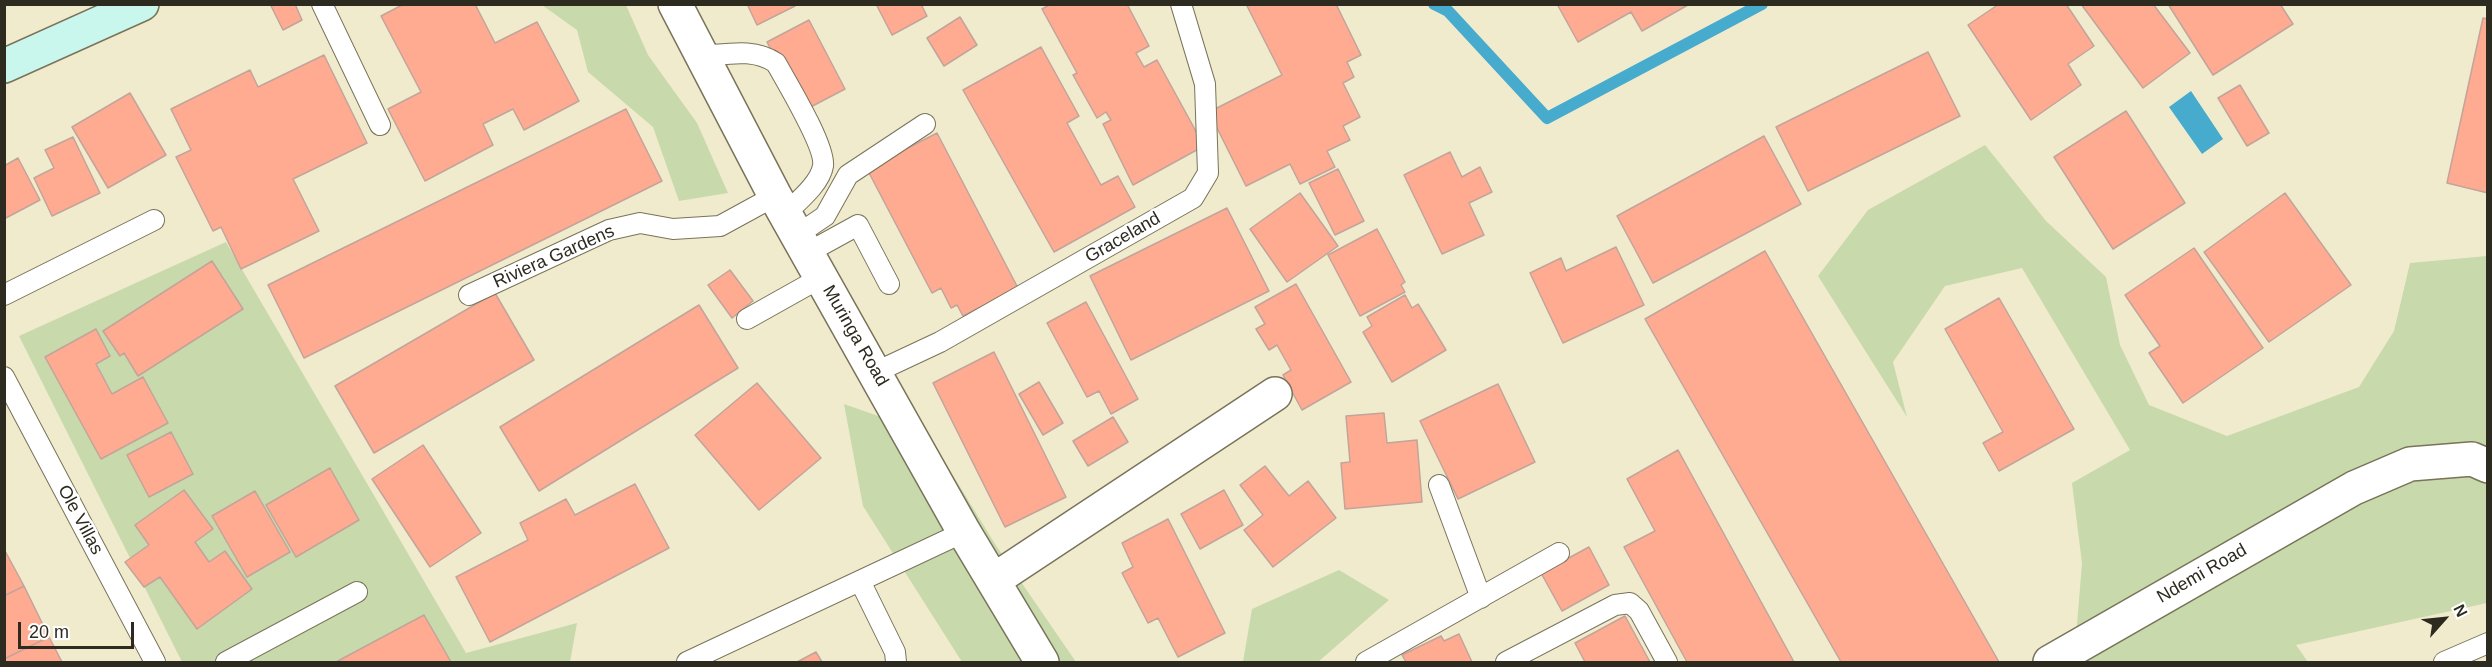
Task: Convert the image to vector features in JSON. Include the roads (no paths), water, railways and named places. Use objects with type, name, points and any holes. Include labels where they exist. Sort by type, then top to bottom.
[{"type":"street","points":[[4,66],[142,4]]},
{"type":"street","name":"Muringa Road","points":[[675,4],[797,235],[964,532],[1042,663]]},
{"type":"street","points":[[994,580],[1275,394]]},
{"type":"street","name":"Ndemi Road","points":[[2050,663],[2354,488],[2410,464],[2472,459],[2487,466]]},
{"type":"lane","points":[[322,4],[380,125]]},
{"type":"lane","name":"Graceland","points":[[876,372],[940,342],[1193,198],[1208,173],[1205,84],[1181,4]]},
{"type":"lane","points":[[703,56],[753,52],[764,55],[776,63],[820,149],[823,166],[797,235],[747,319]]},
{"type":"lane","points":[[797,235],[825,216],[848,175],[925,124]]},
{"type":"lane","points":[[4,295],[154,219]]},
{"type":"lane","name":"Riviera Gardens","points":[[470,295],[609,230],[640,222],[673,229],[720,226],[797,235]]},
{"type":"lane","points":[[797,235],[858,225],[889,284]]},
{"type":"lane","name":"Ole Villas","points":[[4,377],[155,663]]},
{"type":"lane","points":[[1439,485],[1481,598]]},
{"type":"lane","points":[[687,663],[964,532]]},
{"type":"lane","points":[[1366,663],[1559,553]]},
{"type":"lane","points":[[860,581],[895,652],[897,663]]},
{"type":"lane","points":[[226,663],[357,592]]},
{"type":"lane","points":[[1506,663],[1615,605],[1630,603],[1638,611],[1666,663]]},
{"type":"lane","points":[[2445,663],[2487,642]]},
{"type":"water","points":[[2191,91],[2223,139],[2202,154],[2169,107]]},
{"type":"waterway","points":[[1434,4],[1448,11],[1547,118],[1762,4]]}]
